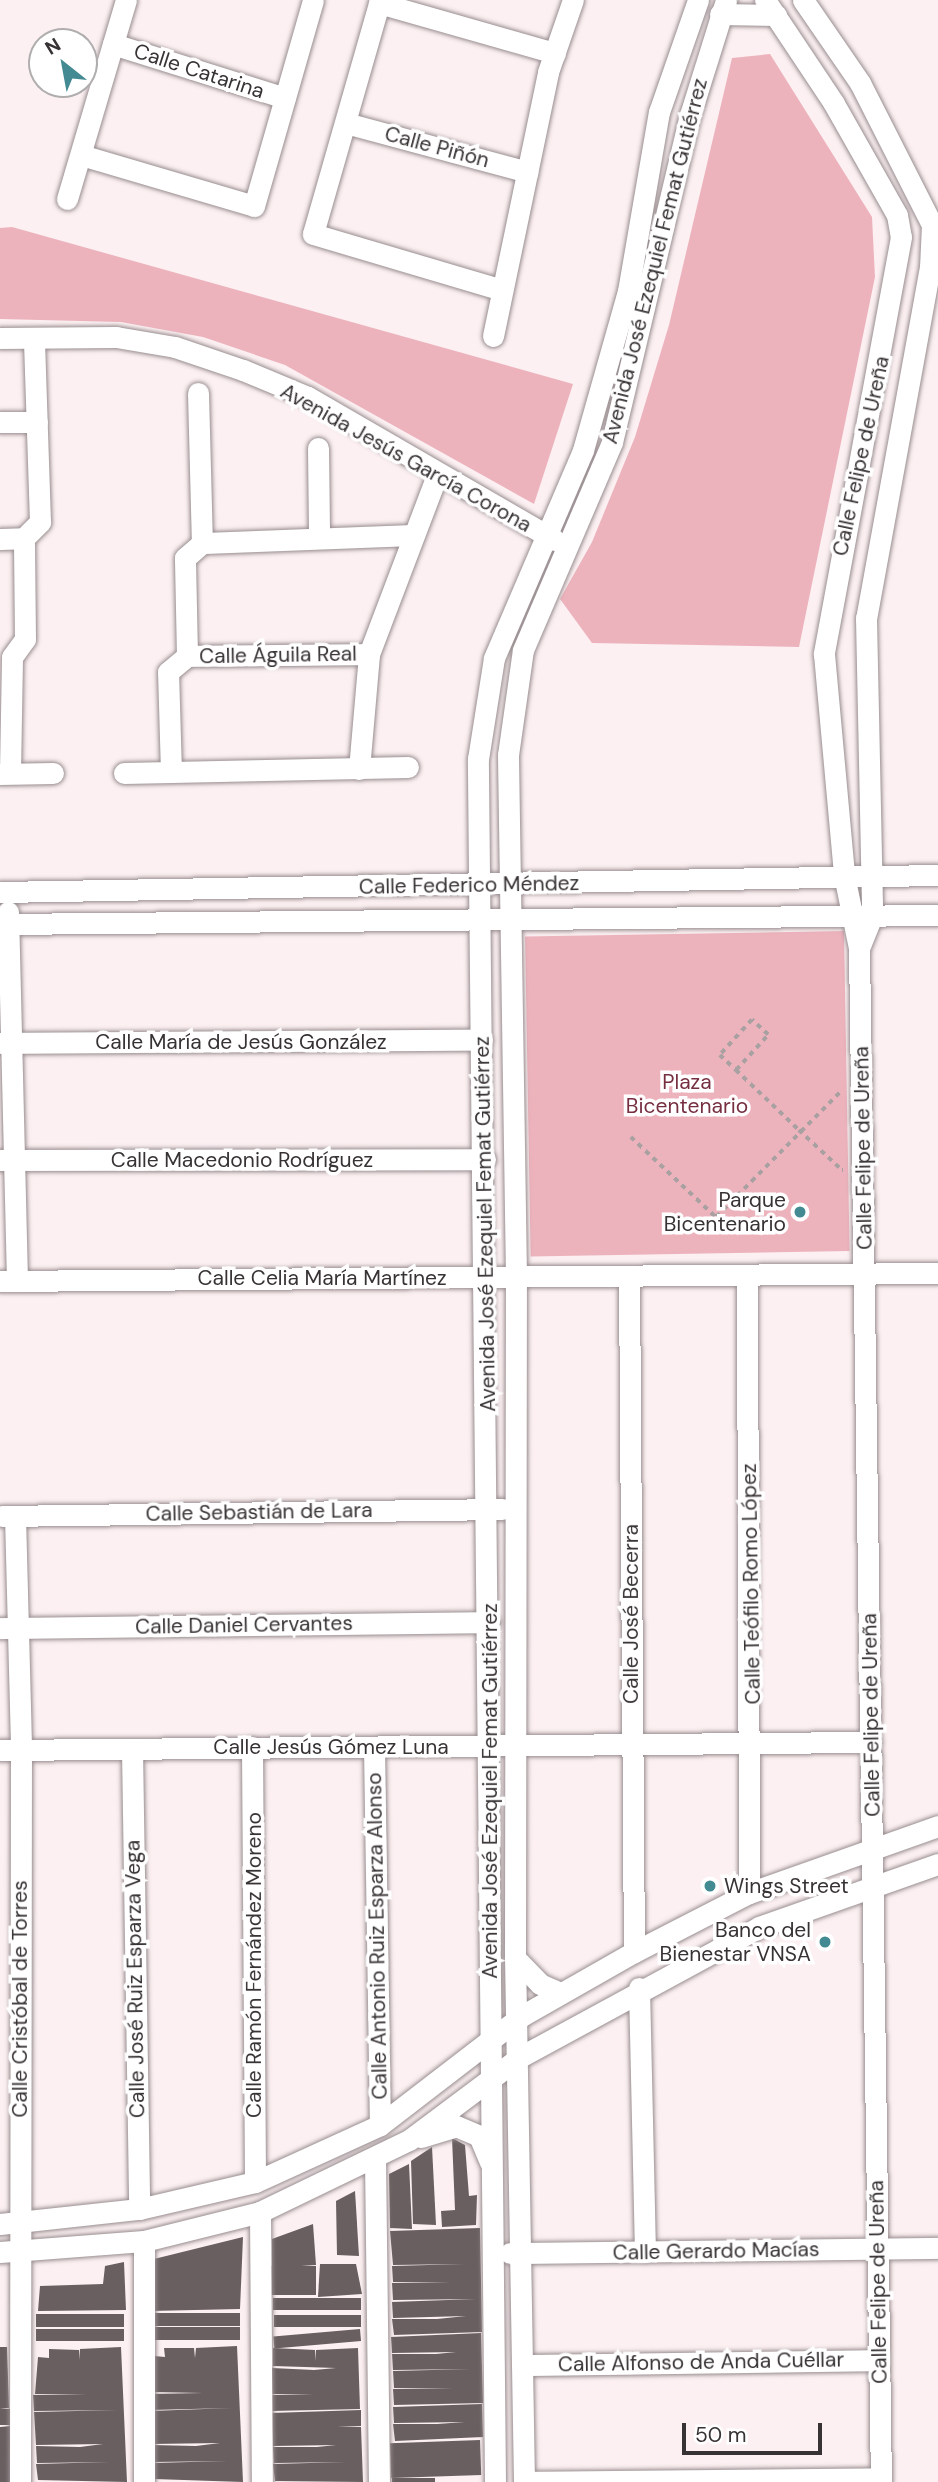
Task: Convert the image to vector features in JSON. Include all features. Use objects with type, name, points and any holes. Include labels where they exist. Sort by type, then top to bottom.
[{"type":"street","points":[[67,199],[126,0]]},
{"type":"street","points":[[81,155],[254,206],[313,0]]},
{"type":"street","points":[[492,336],[555,52],[573,0]]},
{"type":"street","name":"Avenida José Ezequiel Femat Gutiérrez","points":[[495,2482],[488,1277],[478,759],[494,658],[587,436],[628,291],[659,112],[698,0]]},
{"type":"street","name":"Calle Felipe de Ureña","points":[[803,0],[860,83],[932,225],[928,280],[866,618],[868,875],[872,916],[859,948]]},
{"type":"street","points":[[502,290],[313,234],[379,2],[555,52]]},
{"type":"street","points":[[723,7],[770,8]]},
{"type":"street","name":"Avenida José Ezequiel Femat Gutiérrez","points":[[524,2482],[520,2017],[515,1958],[519,1745],[509,755],[523,650],[564,544],[612,442],[690,115],[723,7]]},
{"type":"street","name":"Calle Felipe de Ureña","points":[[770,8],[834,103],[897,215],[901,237],[825,627],[828,739],[849,915],[859,948],[881,2480]]},
{"type":"street","name":"Calle Catarina","points":[[113,44],[285,98]]},
{"type":"street","name":"Calle Piñón","points":[[346,123],[528,172]]},
{"type":"street","name":"Avenida Jesús García Corona","points":[[0,338],[116,337],[243,370],[308,397],[544,536],[564,544]]},
{"type":"street","points":[[0,539],[24,538],[40,522],[33,338]]},
{"type":"street","points":[[198,393],[202,543]]},
{"type":"street","points":[[0,422],[37,422]]},
{"type":"street","points":[[318,448],[319,536]]},
{"type":"street","points":[[359,769],[369,654],[410,536],[437,474]]},
{"type":"street","points":[[171,772],[167,672],[187,656],[185,558],[202,543],[319,536],[410,536]]},
{"type":"street","points":[[24,538],[25,639],[6,657],[5,774],[53,774]]},
{"type":"street","name":"Calle Águila Real","points":[[187,656],[369,654]]},
{"type":"street","points":[[124,773],[408,766]]},
{"type":"street","name":"Calle Federico Méndez","points":[[4,892],[509,885],[844,875],[938,876]]},
{"type":"street","points":[[4,892],[8,1281]]},
{"type":"street","name":"Calle Federico Méndez","points":[[4,924],[480,923],[938,915]]},
{"type":"street","name":"Calle María de Jesús González","points":[[6,1043],[482,1041]]},
{"type":"street","name":"Calle Macedonio Rodríguez","points":[[7,1160],[485,1159]]},
{"type":"street","name":"Calle Celia María Martínez","points":[[8,1281],[938,1273]]},
{"type":"street","name":"Calle Teófilo Romo López","points":[[747,1275],[754,1743],[749,1893]]},
{"type":"street","name":"Calle José Becerra","points":[[629,1276],[634,1952]]},
{"type":"street","name":"Calle Sebastián de Lara","points":[[7,1516],[517,1509]]},
{"type":"street","name":"Calle Cristóbal de Torres","points":[[7,1516],[11,1750],[10,2252],[20,2482]]},
{"type":"street","name":"Calle Daniel Cervantes","points":[[10,1628],[489,1622]]},
{"type":"street","name":"Calle Jesús Gómez Luna","points":[[11,1750],[871,1742]]},
{"type":"street","name":"Calle Antonio Ruiz Esparza Alonso","points":[[374,1746],[380,2124]]},
{"type":"street","name":"Calle Ramón Fernández Moreno","points":[[253,1748],[255,2182]]},
{"type":"street","name":"Calle José Ruiz Esparza Vega","points":[[132,1749],[139,2209]]},
{"type":"street","points":[[10,2223],[139,2209],[255,2182],[380,2124],[520,2017],[634,1952],[749,1893],[872,1845],[938,1826]]},
{"type":"street","points":[[10,2252],[144,2241],[260,2212],[409,2140],[520,2057],[639,1988],[759,1927],[873,1884],[938,1864]]},
{"type":"street","points":[[515,1958],[540,1984],[560,1993]]},
{"type":"street","points":[[639,1988],[645,2252]]},
{"type":"street","points":[[409,2140],[456,2126],[479,2136],[495,2172]]},
{"type":"street","points":[[374,2158],[379,2482]]},
{"type":"street","points":[[260,2212],[262,2482]]},
{"type":"street","points":[[144,2241],[144,2482]]},
{"type":"street","name":"Calle Gerardo Macías","points":[[493,2253],[938,2248]]},
{"type":"street","name":"Calle Alfonso de Anda Cuéllar","points":[[523,2365],[879,2360]]},
{"type":"street","points":[[524,2482],[881,2480]]},
{"type":"path","points":[[736,1070],[768,1035],[752,1020],[720,1055],[842,1170],[863,1170]]},
{"type":"path","points":[[631,1137],[716,1217],[837,1091],[862,1088]]},
{"type":"green space","points":[[770,54],[872,217],[875,277],[799,647],[592,643],[560,599],[592,542],[635,437],[669,325],[732,58]]},
{"type":"green space","points":[[12,227],[573,384],[534,504],[285,365],[203,337],[121,322],[0,319],[0,228]]},
{"type":"green space","name":"Plaza Bicentenario","points":[[844,931],[850,1251],[531,1257],[525,937]]},
{"type":"building","points":[[452,2138],[465,2145],[469,2196],[477,2195],[476,2225],[442,2227],[441,2211],[455,2210]]},
{"type":"building","points":[[432,2147],[436,2225],[413,2224],[411,2161]]},
{"type":"building","points":[[409,2164],[412,2229],[390,2228],[389,2174]]},
{"type":"building","points":[[355,2191],[359,2256],[337,2255],[336,2201]]},
{"type":"building","points":[[313,2224],[316,2265],[272,2268],[272,2239]]},
{"type":"building","points":[[480,2228],[482,2332],[394,2335],[392,2319],[466,2316],[393,2318],[392,2302],[476,2299],[393,2300],[392,2283],[451,2282],[393,2282],[392,2266],[465,2264],[393,2265],[390,2231]]},
{"type":"building","points":[[243,2237],[240,2309],[150,2311],[154,2259]]},
{"type":"building","points":[[124,2262],[126,2310],[38,2311],[40,2286],[103,2284],[105,2266]]},
{"type":"building","points":[[320,2264],[356,2264],[362,2294],[318,2297]]},
{"type":"building","points":[[271,2266],[316,2266],[316,2295],[271,2295]]},
{"type":"building","points":[[273,2298],[361,2298],[361,2310],[273,2310]]},
{"type":"building","points":[[153,2313],[240,2313],[240,2326],[153,2326]]},
{"type":"building","points":[[36,2314],[124,2314],[124,2327],[36,2327]]},
{"type":"building","points":[[274,2315],[361,2315],[361,2327],[274,2327]]},
{"type":"building","points":[[152,2327],[240,2327],[240,2340],[152,2340]]},
{"type":"building","points":[[36,2329],[124,2329],[124,2341],[36,2341]]},
{"type":"building","points":[[360,2329],[361,2341],[274,2349],[273,2337]]},
{"type":"building","points":[[481,2333],[483,2403],[394,2405],[393,2389],[454,2388],[394,2388],[393,2371],[471,2369],[393,2370],[392,2354],[456,2352],[392,2353],[391,2337]]},
{"type":"building","points":[[237,2346],[243,2482],[154,2479],[152,2463],[228,2461],[153,2462],[152,2445],[196,2446],[220,2443],[152,2444],[150,2411],[232,2408],[150,2410],[148,2394],[203,2393],[151,2392],[154,2356],[165,2357],[164,2348],[194,2348],[195,2358],[196,2348]]},
{"type":"building","points":[[0,2347],[7,2347],[9,2408],[0,2409]]},
{"type":"building","points":[[121,2347],[127,2482],[38,2480],[36,2464],[110,2462],[37,2463],[36,2446],[80,2447],[103,2444],[36,2445],[34,2412],[118,2410],[34,2411],[33,2395],[87,2394],[35,2394],[38,2357],[49,2358],[49,2349],[79,2350],[79,2360],[80,2349]]},
{"type":"building","points":[[273,2348],[315,2350],[316,2361],[316,2350],[358,2348],[360,2409],[271,2411],[269,2395],[314,2395],[272,2394],[272,2368],[336,2368],[273,2366]]},
{"type":"building","points":[[482,2404],[483,2437],[395,2441],[393,2424],[465,2422],[394,2423],[393,2407]]},
{"type":"building","points":[[0,2409],[10,2409],[10,2425],[0,2425]]},
{"type":"building","points":[[361,2410],[361,2426],[337,2427],[361,2427],[363,2482],[275,2481],[273,2464],[347,2462],[274,2463],[273,2447],[336,2445],[273,2446],[271,2413]]},
{"type":"building","points":[[11,2426],[13,2482],[0,2482],[0,2427]]},
{"type":"building","points":[[480,2440],[481,2475],[391,2478],[390,2443]]},
{"type":"building","points":[[392,2478],[435,2478],[435,2482],[392,2482]]},
{"type":"place","name":"Parque Bicentenario","points":[[800,1212]]},
{"type":"place","name":"Wings Street","points":[[710,1886]]},
{"type":"place","name":"Banco del Bienestar VNSA","points":[[825,1942]]}]
